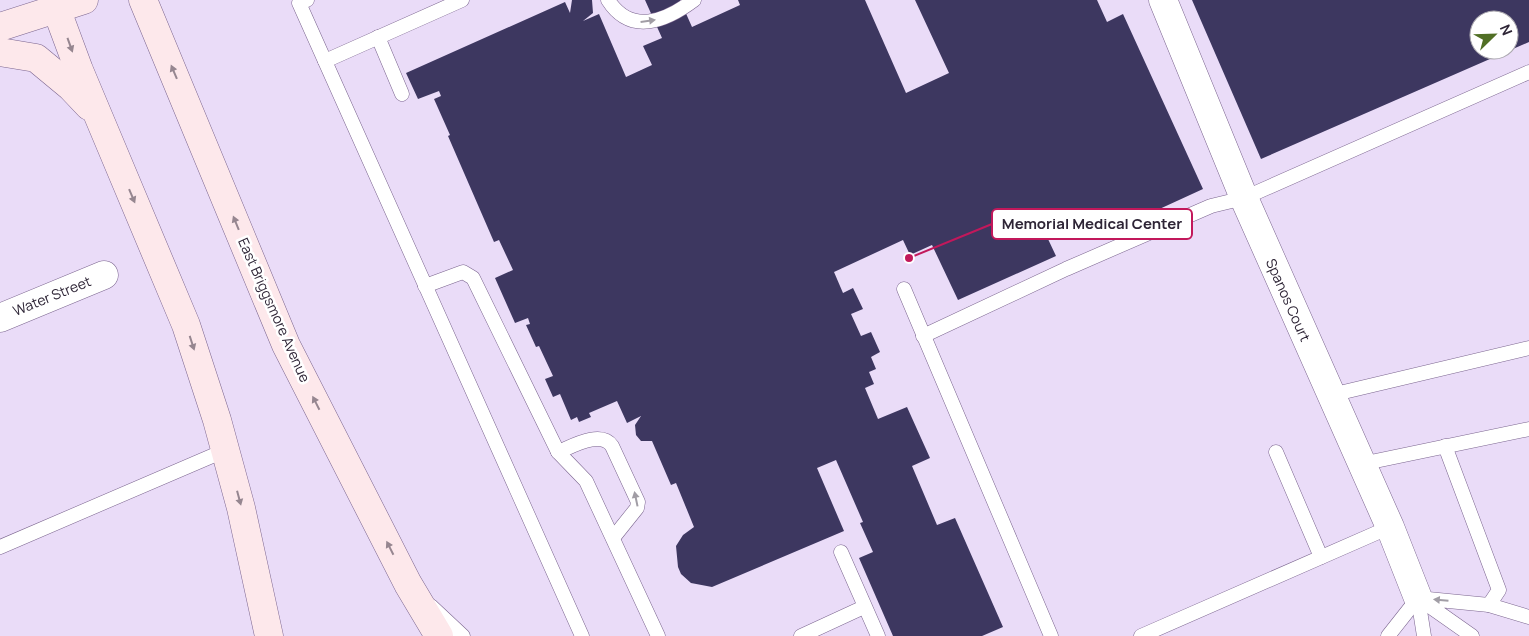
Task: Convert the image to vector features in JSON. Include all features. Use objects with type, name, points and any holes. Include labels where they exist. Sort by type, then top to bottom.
[{"type":"main road","points":[[0,27],[54,5],[84,0]]},
{"type":"main road","name":"East Briggsmore Avenue","points":[[143,0],[286,345],[408,584],[439,636]]},
{"type":"main road","points":[[54,5],[186,326],[226,450],[241,508],[269,636]]},
{"type":"main road","points":[[0,52],[36,58],[71,87],[98,115]]},
{"type":"street","name":"Spanos Court","points":[[1163,0],[1244,198],[1390,527],[1418,598]]},
{"type":"street","name":"Water Street","points":[[0,318],[104,275]]},
{"type":"lane","points":[[307,0],[299,4],[582,636]]},
{"type":"lane","points":[[325,61],[462,0]]},
{"type":"lane","points":[[608,0],[624,17],[633,22],[642,23],[653,22],[694,0]]},
{"type":"lane","points":[[378,38],[402,94]]},
{"type":"lane","points":[[924,336],[1066,269],[1211,206],[1244,198],[1529,72]]},
{"type":"lane","points":[[425,286],[463,272],[472,278],[558,452],[586,481],[658,636]]},
{"type":"lane","points":[[904,289],[1051,636]]},
{"type":"lane","points":[[1331,395],[1529,348]]},
{"type":"lane","points":[[1361,464],[1529,429]]},
{"type":"lane","points":[[558,452],[599,438],[609,441],[638,502],[637,508],[613,538]]},
{"type":"lane","points":[[1445,446],[1499,590],[1489,604]]},
{"type":"lane","points":[[0,547],[226,450]]},
{"type":"lane","points":[[1276,452],[1321,557]]},
{"type":"lane","points":[[1141,636],[1390,527]]},
{"type":"lane","points":[[841,552],[864,608],[878,636]]},
{"type":"lane","points":[[408,584],[463,636]]},
{"type":"lane","points":[[1418,598],[1489,604],[1529,617]]},
{"type":"lane","points":[[1388,636],[1418,598]]},
{"type":"lane","points":[[1418,598],[1424,636]]},
{"type":"lane","points":[[1418,598],[1472,636]]},
{"type":"lane","points":[[801,636],[864,608]]},
{"type":"building","points":[[572,0],[592,0],[593,13],[583,21],[599,14],[626,77],[652,65],[643,46],[662,38],[645,0],[680,0],[692,27],[740,5],[738,0],[865,0],[906,93],[949,73],[915,0],[1097,0],[1107,22],[1123,14],[1203,189],[1105,234],[1098,216],[1048,239],[1056,256],[958,300],[932,245],[910,255],[903,240],[834,272],[843,293],[853,288],[863,309],[851,314],[861,336],[871,332],[880,352],[871,357],[876,369],[869,372],[874,384],[865,388],[878,419],[907,407],[930,458],[912,466],[937,525],[955,518],[1003,627],[982,636],[893,636],[859,558],[873,552],[860,523],[863,522],[836,460],[817,468],[844,531],[712,587],[691,583],[681,574],[678,567],[676,546],[683,535],[694,527],[676,483],[671,485],[652,441],[641,441],[636,435],[635,425],[641,416],[627,423],[617,401],[589,413],[591,417],[579,422],[577,417],[571,420],[560,394],[553,397],[545,379],[553,376],[539,346],[536,347],[526,325],[530,324],[528,318],[515,323],[495,278],[513,270],[499,240],[494,242],[448,136],[450,135],[434,99],[441,96],[439,91],[418,99],[406,73],[565,2],[570,13]]},
{"type":"building","points":[[1192,0],[1529,0],[1529,42],[1519,46],[1519,10],[1469,10],[1469,60],[1488,60],[1261,159]]},
{"type":"place","name":"Memorial Medical Center","points":[[909,258]]}]
